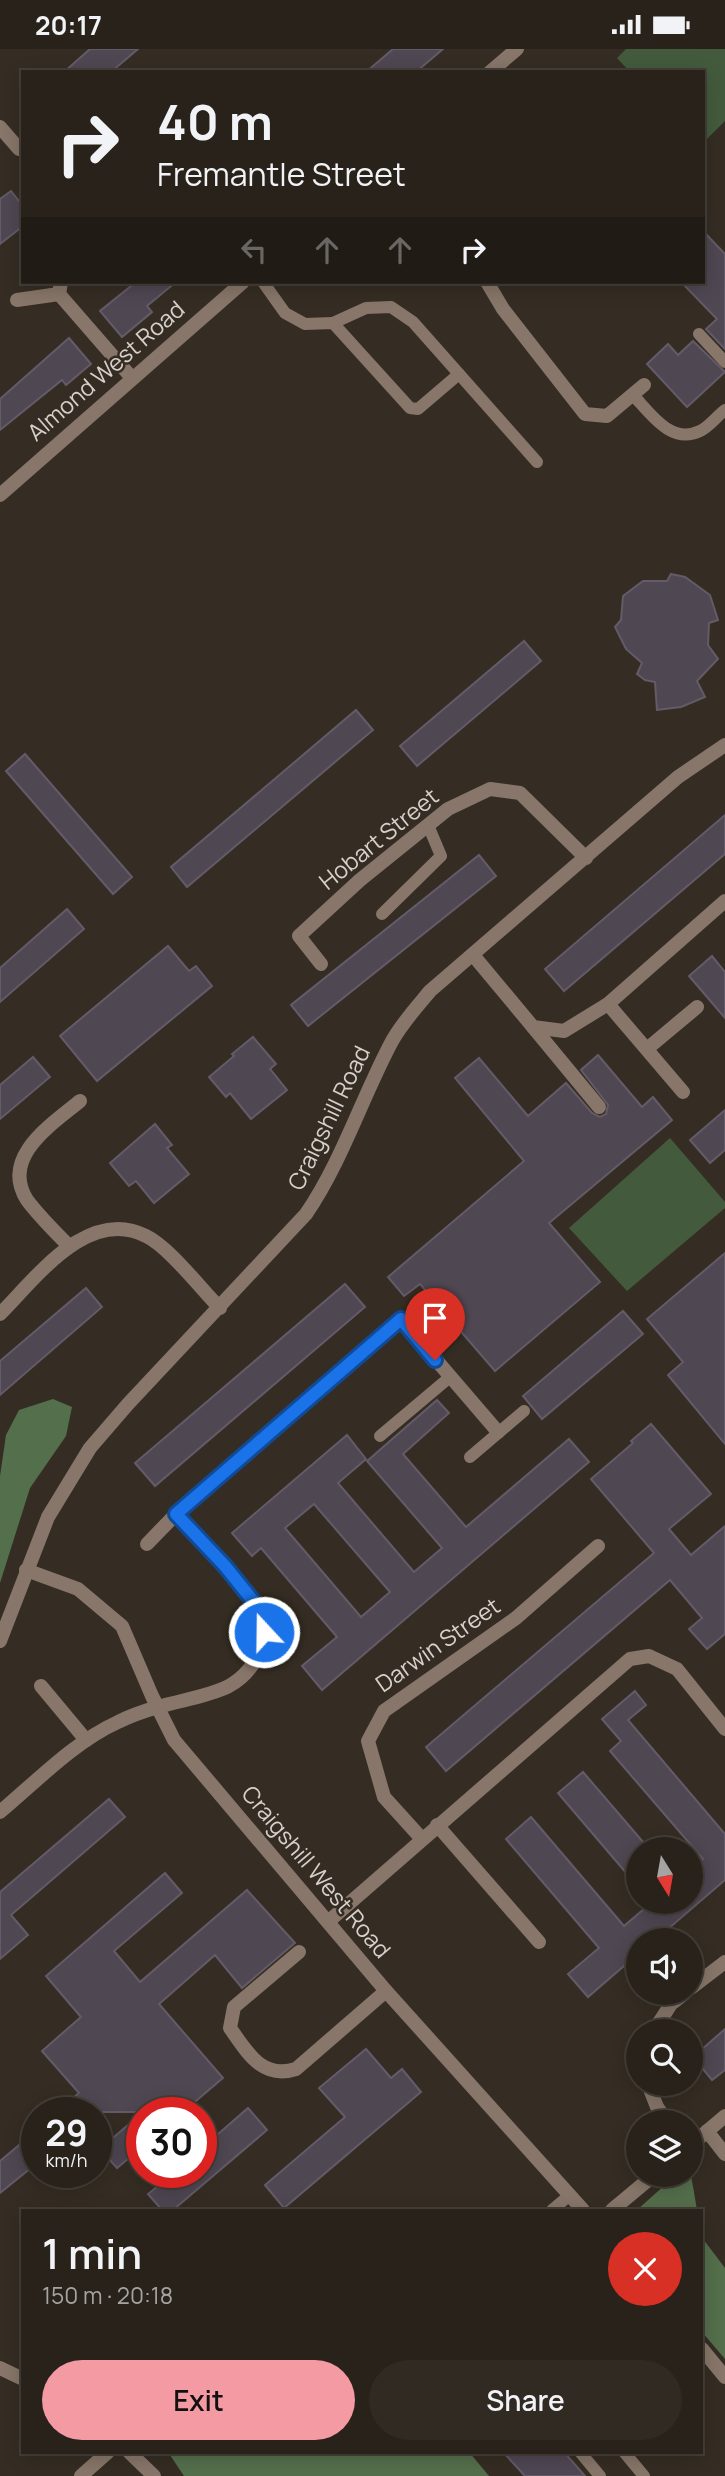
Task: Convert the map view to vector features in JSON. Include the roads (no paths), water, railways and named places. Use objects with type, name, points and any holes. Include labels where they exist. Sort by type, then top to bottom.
[{"type":"street","points":[[492,70],[517,49]]},
{"type":"street","points":[[0,127],[19,149]]},
{"type":"street","name":"Almond West Road","points":[[0,495],[241,284]]},
{"type":"street","points":[[488,284],[503,309],[585,414],[607,416],[638,390]]},
{"type":"street","points":[[17,300],[60,288],[132,378]]},
{"type":"street","name":"Craigshill Road","points":[[0,1641],[48,1517],[90,1448],[128,1404],[297,1226],[325,1187],[391,1042],[407,1018],[430,991],[678,777],[725,745]]},
{"type":"street","name":"Hobart Street","points":[[321,964],[299,936],[360,880],[448,809],[490,789],[520,793],[586,858]]},
{"type":"street","points":[[533,1027],[564,1031],[608,1005],[725,901]]},
{"type":"street","points":[[473,955],[599,1107]]},
{"type":"street","points":[[608,1005],[648,1048],[683,1092]]},
{"type":"street","points":[[648,1048],[696,1007]]},
{"type":"street","points":[[68,1245],[27,1199],[20,1187],[18,1170],[24,1151],[35,1138],[80,1101]]},
{"type":"street","points":[[0,1314],[68,1245],[97,1231],[123,1229],[147,1236],[166,1251],[220,1308]]},
{"type":"street","points":[[147,1544],[176,1514],[401,1319],[498,1432]]},
{"type":"street","points":[[0,1812],[86,1739],[117,1722],[157,1707],[227,1687],[245,1675],[258,1660],[264,1632],[258,1607],[225,1566],[176,1514]]},
{"type":"street","name":"Darwin Street","points":[[422,1839],[384,1797],[369,1741],[384,1710],[516,1618],[598,1546]]},
{"type":"street","name":"Craigshill West Road","points":[[26,1570],[78,1589],[122,1626],[174,1740],[386,1991],[582,2209]]},
{"type":"street","points":[[329,1921],[630,1659],[649,1656],[677,1669],[725,1729]]},
{"type":"street","points":[[41,1686],[86,1739]]},
{"type":"street","points":[[437,1825],[539,1942]]},
{"type":"street","points":[[299,1952],[234,2007],[230,2028],[255,2063],[283,2074],[296,2070],[386,1991]]},
{"type":"street","points":[[703,1979],[725,1962]]},
{"type":"street","points":[[703,2135],[725,2116]]},
{"type":"street","points":[[708,2131],[725,2154]]},
{"type":"street","points":[[613,2209],[640,2187]]},
{"type":"street","points":[[703,2350],[725,2377]]},
{"type":"street","points":[[0,2368],[21,2378]]},
{"type":"street","points":[[81,2476],[106,2454]]},
{"type":"street","points":[[131,2454],[154,2476]]},
{"type":"lane","points":[[264,284],[285,313],[305,324],[333,323],[366,307],[391,307],[413,322],[537,462]]},
{"type":"lane","points":[[333,323],[410,408],[418,409],[459,374]]},
{"type":"lane","points":[[699,334],[725,362]]},
{"type":"lane","points":[[638,390],[668,431],[684,436],[701,431],[725,410]]},
{"type":"lane","points":[[383,914],[442,856],[428,825]]},
{"type":"lane","points":[[380,1436],[450,1377]]},
{"type":"lane","points":[[470,1457],[524,1411]]},
{"type":"lane","points":[[553,2209],[570,2195]]},
{"type":"lane","points":[[582,2454],[600,2476]]},
{"type":"lane","points":[[626,2454],[641,2472],[626,2476]]}]
